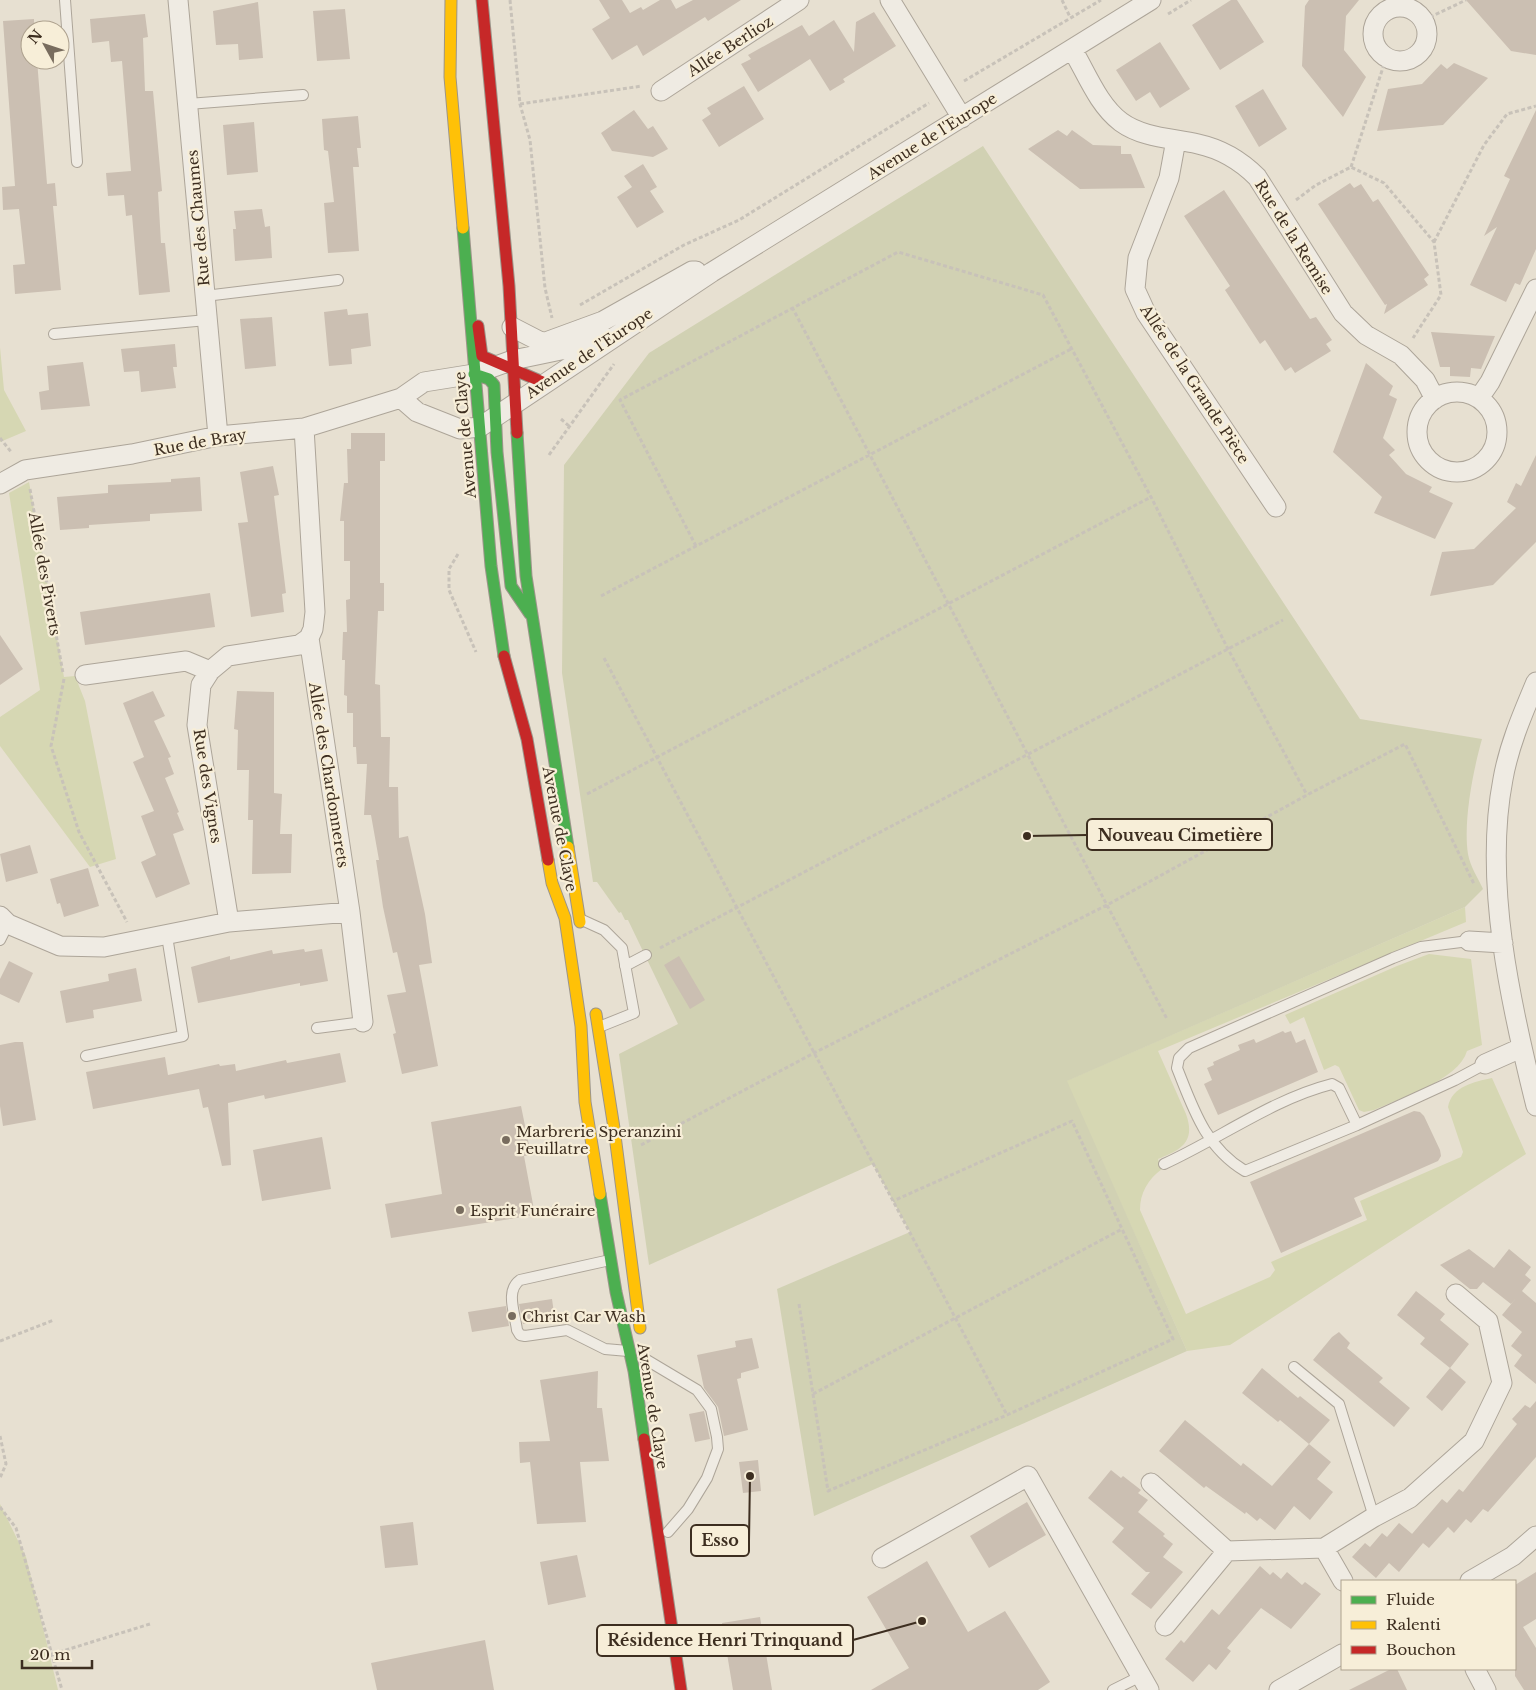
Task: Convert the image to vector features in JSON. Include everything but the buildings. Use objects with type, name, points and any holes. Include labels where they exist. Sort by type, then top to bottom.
[{"type":"main road","name":"Avenue de Claye","points":[[451,0],[450,77],[491,566],[505,666],[528,739],[552,883],[565,918],[581,1026],[585,1102],[611,1260],[634,1370],[681,1690]]},
{"type":"main road","name":"Avenue de Claye","points":[[482,0],[512,327],[509,365],[516,402],[519,471],[530,614],[539,658],[568,854],[583,937]]},
{"type":"main road","points":[[454,129],[468,181],[480,351],[486,360],[509,365],[545,384]]},
{"type":"main road","points":[[474,374],[489,379],[494,385],[497,452],[511,586],[530,614]]},
{"type":"main road","name":"Avenue de Claye","points":[[593,1000],[617,1151],[668,1532],[679,1597]]},
{"type":"main road","points":[[599,1179],[610,1197],[626,1300],[634,1308],[638,1307]]},
{"type":"street","name":"Rue des Chaumes","points":[[178,0],[218,436]]},
{"type":"street","name":"Allée Berlioz","points":[[661,92],[799,0]]},
{"type":"street","points":[[890,0],[962,118]]},
{"type":"street","name":"Avenue de l'Europe","points":[[516,402],[712,272],[1151,0]]},
{"type":"street","points":[[1392,4],[1410,9],[1424,20],[1427,37],[1420,53],[1404,61],[1386,58],[1374,44],[1374,26],[1378,18],[1392,4]]},
{"type":"street","name":"Rue de la Remise","points":[[1072,49],[1105,106],[1120,121],[1144,134],[1222,152],[1247,166],[1257,177],[1343,314],[1366,335],[1401,355],[1425,380],[1435,399]]},
{"type":"street","name":"Allée de la Grande Pièce","points":[[1176,140],[1169,178],[1138,258],[1135,288],[1146,313],[1276,507]]},
{"type":"street","name":"Avenue de l'Europe","points":[[512,327],[543,342],[603,322],[692,271],[712,272]]},
{"type":"street","name":"Avenue de l'Europe","points":[[474,374],[580,344],[712,272]]},
{"type":"street","points":[[1478,398],[1490,382],[1536,289]]},
{"type":"street","name":"Rue de Bray","points":[[0,484],[26,470],[132,454],[218,436],[304,428],[401,398],[424,382],[474,374]]},
{"type":"street","points":[[1456,392],[1478,398],[1492,413],[1498,433],[1495,446],[1488,458],[1478,467],[1465,472],[1451,472],[1438,468],[1428,460],[1420,448],[1418,435],[1419,421],[1425,409],[1435,399],[1456,392]]},
{"type":"street","points":[[401,398],[417,412],[460,429],[480,427],[516,402]]},
{"type":"street","points":[[304,428],[315,612],[314,629],[309,638]]},
{"type":"street","name":"Rue des Vignes","points":[[229,922],[197,725],[201,685],[210,671],[228,656],[299,645],[309,638]]},
{"type":"street","name":"Allée des Chardonnerets","points":[[309,638],[350,912],[363,1022]]},
{"type":"street","points":[[84,675],[186,661],[210,671]]},
{"type":"street","points":[[1536,682],[1516,730],[1502,779],[1497,828],[1498,889],[1503,943],[1514,1020],[1536,1106]]},
{"type":"street","points":[[3,927],[60,946],[104,946],[167,936],[229,922],[350,912]]},
{"type":"street","points":[[1469,941],[1503,943]]},
{"type":"street","points":[[1485,1064],[1522,1048]]},
{"type":"street","points":[[1151,1483],[1227,1551],[1324,1548],[1374,1517],[1410,1498],[1474,1441],[1502,1383],[1488,1321],[1456,1294]]},
{"type":"street","points":[[882,1558],[1028,1476],[1145,1683]]},
{"type":"street","points":[[1472,1580],[1513,1556],[1536,1536]]},
{"type":"street","points":[[1324,1548],[1342,1580]]},
{"type":"street","points":[[1165,1626],[1227,1551]]},
{"type":"street","points":[[1279,1690],[1341,1655]]},
{"type":"street","points":[[1476,1670],[1486,1690]]},
{"type":"lane","points":[[65,0],[76,162]]},
{"type":"lane","points":[[188,104],[303,95]]},
{"type":"lane","points":[[205,296],[338,280]]},
{"type":"lane","points":[[54,334],[207,320]]},
{"type":"lane","points":[[580,919],[604,930],[622,948],[634,1013],[598,1027]]},
{"type":"lane","points":[[86,1056],[183,1036],[167,936]]},
{"type":"lane","points":[[1469,941],[1421,947],[1394,958],[1189,1048],[1179,1058],[1177,1068],[1202,1128],[1232,1163],[1245,1171],[1357,1124],[1455,1080],[1485,1064]]},
{"type":"lane","points":[[625,966],[646,956]]},
{"type":"lane","name":"Allée des Chardonnerets","points":[[317,1028],[363,1022]]},
{"type":"lane","points":[[1164,1164],[1241,1122],[1332,1084],[1339,1088],[1357,1124]]},
{"type":"lane","points":[[617,1151],[634,1149]]},
{"type":"lane","points":[[611,1260],[520,1280],[513,1285],[511,1292],[518,1330],[520,1335],[525,1336],[567,1330],[606,1349],[630,1351]]},
{"type":"lane","points":[[643,1350],[697,1390],[711,1409],[717,1437],[718,1448],[707,1478],[688,1510],[668,1532]]},
{"type":"lane","points":[[1294,1367],[1339,1404],[1374,1517]]},
{"type":"lane","points":[[1113,1690],[1145,1683]]},
{"type":"path","points":[[510,0],[520,104],[530,140],[545,288],[553,321],[561,316]]},
{"type":"path","points":[[1062,0],[1070,17]]},
{"type":"path","points":[[576,307],[684,244],[739,220],[947,91],[1101,0]]},
{"type":"path","points":[[1166,15],[1191,0]]},
{"type":"path","points":[[1424,20],[1466,0]]},
{"type":"path","points":[[1280,213],[1316,184],[1351,167],[1386,58]]},
{"type":"path","points":[[515,105],[639,85],[661,92]]},
{"type":"path","points":[[1434,242],[1484,145],[1507,114],[1536,106]]},
{"type":"path","points":[[1351,167],[1384,183],[1434,242],[1441,296],[1401,355]]},
{"type":"path","points":[[696,546],[620,400],[898,252],[1043,295],[1151,497],[1228,649],[1307,795]]},
{"type":"path","points":[[792,307],[1167,1018]]},
{"type":"path","points":[[601,596],[1071,349]]},
{"type":"path","points":[[549,455],[618,359]]},
{"type":"path","points":[[561,419],[569,426]]},
{"type":"path","points":[[0,438],[8,449]]},
{"type":"path","name":"Allée des Piverts","points":[[26,470],[64,678],[51,746],[79,832],[131,928]]},
{"type":"path","points":[[587,794],[1151,497]]},
{"type":"path","points":[[646,956],[1283,620]]},
{"type":"path","points":[[604,658],[1007,1415]]},
{"type":"path","points":[[634,1149],[814,1053],[1107,905],[1307,795],[1405,744],[1474,884]]},
{"type":"path","points":[[799,1304],[828,1491],[1007,1415],[1173,1339],[1072,1121],[893,1201]]},
{"type":"path","points":[[813,1394],[1122,1229]]},
{"type":"path","points":[[0,1341],[54,1320]]},
{"type":"path","points":[[0,1436],[6,1464],[0,1478]]},
{"type":"path","points":[[0,1507],[16,1528],[62,1690]]},
{"type":"path","points":[[53,1654],[150,1624]]},
{"type":"green space","points":[[983,146],[1360,719],[1482,739],[1470,796],[1467,841],[1470,863],[1483,889],[1465,907],[1067,1081],[1187,1351],[814,1516],[777,1289],[910,1232],[873,1164],[649,1265],[619,1054],[678,1024],[628,920],[625,920],[621,912],[619,913],[597,882],[593,882],[562,673],[564,465],[649,353]]},
{"type":"green space","points":[[0,347],[4,390],[26,431],[0,442]]},
{"type":"green space","points":[[29,482],[64,677],[75,676],[85,701],[116,859],[90,867],[0,746],[0,717],[40,690],[9,493]]},
{"type":"green space","points":[[1465,907],[1466,922],[1158,1051],[1186,1114],[1189,1132],[1188,1138],[1180,1148],[1158,1159],[1162,1169],[1146,1187],[1141,1198],[1140,1210],[1186,1314],[1270,1277],[1275,1270],[1271,1262],[1367,1220],[1360,1201],[1461,1157],[1463,1152],[1448,1107],[1454,1094],[1465,1086],[1492,1078],[1526,1154],[1230,1345],[1187,1351],[1066,1081]]},
{"type":"green space","points":[[1429,954],[1471,959],[1482,1045],[1467,1051],[1462,1061],[1453,1071],[1427,1087],[1374,1110],[1364,1112],[1359,1110],[1339,1067],[1335,1065],[1324,1070],[1304,1017],[1290,1024],[1285,1015]]},
{"type":"green space","points":[[0,1504],[26,1557],[58,1690],[0,1690]]},
{"type":"traffic: fast","points":[[463,228],[491,566],[504,656]]},
{"type":"traffic: fast","points":[[474,374],[489,379],[494,385],[497,452],[511,586],[530,614]]},
{"type":"traffic: fast","points":[[517,433],[526,576],[568,847]]},
{"type":"traffic: fast","points":[[600,1194],[616,1292],[634,1371],[644,1439]]},
{"type":"traffic: slow","points":[[451,0],[450,77],[463,228]]},
{"type":"traffic: slow","points":[[568,847],[580,922]]},
{"type":"traffic: slow","points":[[548,860],[552,883],[565,918],[581,1026],[585,1102],[600,1194]]},
{"type":"traffic: slow","points":[[596,1014],[614,1128],[640,1328]]},
{"type":"traffic: jam","points":[[482,0],[509,286],[517,433]]},
{"type":"traffic: jam","points":[[478,326],[482,356],[545,383]]},
{"type":"traffic: jam","points":[[504,656],[527,739],[548,860]]},
{"type":"traffic: jam","points":[[644,1439],[681,1690]]},
{"type":"place","name":"Nouveau Cimetière","points":[[1027,836]]},
{"type":"place","name":"Marbrerie Speranzini Feuillatre","points":[[506,1140]]},
{"type":"place","name":"Esprit Funéraire","points":[[460,1210]]},
{"type":"place","name":"Christ Car Wash","points":[[512,1316]]},
{"type":"place","name":"Esso","points":[[750,1476]]},
{"type":"place","name":"Résidence Henri Trinquand","points":[[922,1621]]}]
